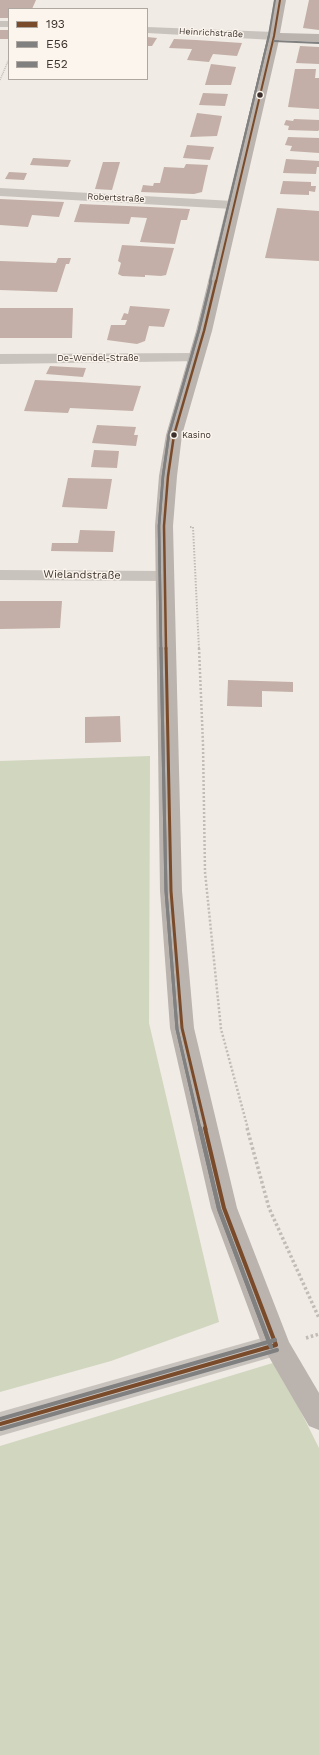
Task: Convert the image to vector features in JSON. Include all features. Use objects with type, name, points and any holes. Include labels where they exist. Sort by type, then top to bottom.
[{"type":"main road","points":[[280,0],[274,36],[196,358],[174,435],[168,476],[164,526],[171,891],[182,1028],[224,1208],[276,1345],[319,1418]]},
{"type":"main road","points":[[274,36],[319,38]]},
{"type":"street","name":"Heinrichstraße","points":[[148,30],[274,36]]},
{"type":"street","name":"Robertstraße","points":[[0,192],[233,204]]},
{"type":"street","name":"De-Wendel-Straße","points":[[0,359],[196,358]]},
{"type":"street","name":"Wielandstraße","points":[[0,575],[165,576]]},
{"type":"street","points":[[0,1424],[276,1345]]},
{"type":"path","points":[[0,80],[8,61]]},
{"type":"path","points":[[164,526],[193,527],[203,744],[205,872],[221,1029],[269,1208],[319,1318]]},
{"type":"green space","points":[[150,756],[149,1023],[219,1322],[111,1361],[0,1392],[0,761]]},
{"type":"green space","points":[[276,1362],[319,1448],[319,1755],[0,1755],[0,1446]]},
{"type":"building","points":[[0,0],[36,0],[32,8],[8,8],[8,18],[0,18]]},
{"type":"building","points":[[309,0],[319,0],[319,30],[303,28]]},
{"type":"building","points":[[0,30],[8,30],[8,39],[0,39]]},
{"type":"building","points":[[148,37],[157,38],[152,46],[148,46]]},
{"type":"building","points":[[174,39],[242,43],[237,56],[213,54],[209,62],[187,60],[192,49],[169,48]]},
{"type":"building","points":[[300,46],[319,47],[319,64],[296,63]]},
{"type":"building","points":[[211,64],[236,67],[231,85],[205,85]]},
{"type":"building","points":[[295,69],[316,69],[315,78],[319,78],[319,109],[288,107]]},
{"type":"building","points":[[203,93],[228,94],[225,106],[199,105]]},
{"type":"building","points":[[197,113],[222,116],[217,136],[190,137]]},
{"type":"building","points":[[294,119],[319,120],[319,130],[288,130],[289,126],[284,125],[286,120],[293,121]]},
{"type":"building","points":[[288,137],[319,138],[319,153],[290,151],[292,146],[285,145]]},
{"type":"building","points":[[187,145],[214,147],[210,160],[183,158]]},
{"type":"building","points":[[33,158],[71,160],[68,167],[30,165]]},
{"type":"building","points":[[286,159],[319,161],[319,167],[317,167],[316,174],[283,173]]},
{"type":"building","points":[[103,162],[120,162],[112,190],[95,189]]},
{"type":"building","points":[[186,164],[208,165],[202,192],[194,194],[141,192],[143,185],[153,186],[154,183],[160,183],[164,167],[184,168]]},
{"type":"building","points":[[9,172],[27,173],[24,180],[5,179]]},
{"type":"building","points":[[283,181],[311,182],[311,186],[316,186],[315,192],[309,191],[309,195],[280,194]]},
{"type":"building","points":[[0,199],[64,202],[59,217],[32,215],[28,227],[0,225]]},
{"type":"building","points":[[80,204],[190,209],[187,220],[181,220],[175,244],[140,242],[147,218],[131,217],[129,224],[74,222]]},
{"type":"building","points":[[277,208],[319,211],[319,261],[265,258]]},
{"type":"building","points":[[122,245],[174,248],[166,275],[145,275],[145,277],[122,276],[118,274],[121,263],[118,261]]},
{"type":"building","points":[[58,258],[71,258],[69,264],[66,264],[57,292],[0,290],[0,261],[56,263]]},
{"type":"building","points":[[130,306],[170,309],[164,327],[149,326],[145,341],[137,344],[107,340],[111,325],[125,325],[127,320],[121,320],[124,313],[128,314]]},
{"type":"building","points":[[0,308],[73,308],[72,338],[0,338]]},
{"type":"building","points":[[50,366],[86,368],[83,377],[46,374]]},
{"type":"building","points":[[35,380],[141,386],[133,411],[70,408],[68,413],[24,411]]},
{"type":"building","points":[[97,425],[136,427],[134,435],[138,435],[136,446],[92,443]]},
{"type":"building","points":[[94,450],[119,451],[117,468],[91,467]]},
{"type":"building","points":[[68,478],[112,479],[107,509],[62,507]]},
{"type":"building","points":[[80,530],[115,531],[113,552],[51,551],[52,543],[78,543]]},
{"type":"building","points":[[0,601],[62,601],[60,628],[0,629]]},
{"type":"building","points":[[228,680],[293,682],[293,692],[262,691],[262,707],[227,706]]},
{"type":"building","points":[[120,716],[121,742],[85,743],[85,717]]},
{"type":"transit line","name":"E52","points":[[271,1347],[219,1209],[177,1029],[166,891],[159,526],[163,476],[169,434],[199,330],[269,35],[275,0]]},
{"type":"transit line","name":"193","points":[[276,1345],[224,1208],[182,1028],[171,891],[164,526],[168,476],[174,435],[204,331],[274,36],[280,0]]},
{"type":"transit line","name":"E56","points":[[269,35],[199,330],[169,434],[163,476],[159,526],[166,891],[177,1029],[219,1209],[271,1347]]},
{"type":"transit line","name":"E56","points":[[274,41],[319,43]]},
{"type":"transit line","name":"E52","points":[[0,1419],[275,1340]]},
{"type":"transit line","name":"193","points":[[0,1424],[276,1345]]},
{"type":"transit line","name":"E56","points":[[1,1429],[277,1350]]},
{"type":"place","name":"Kasino","points":[[174,435]]}]
